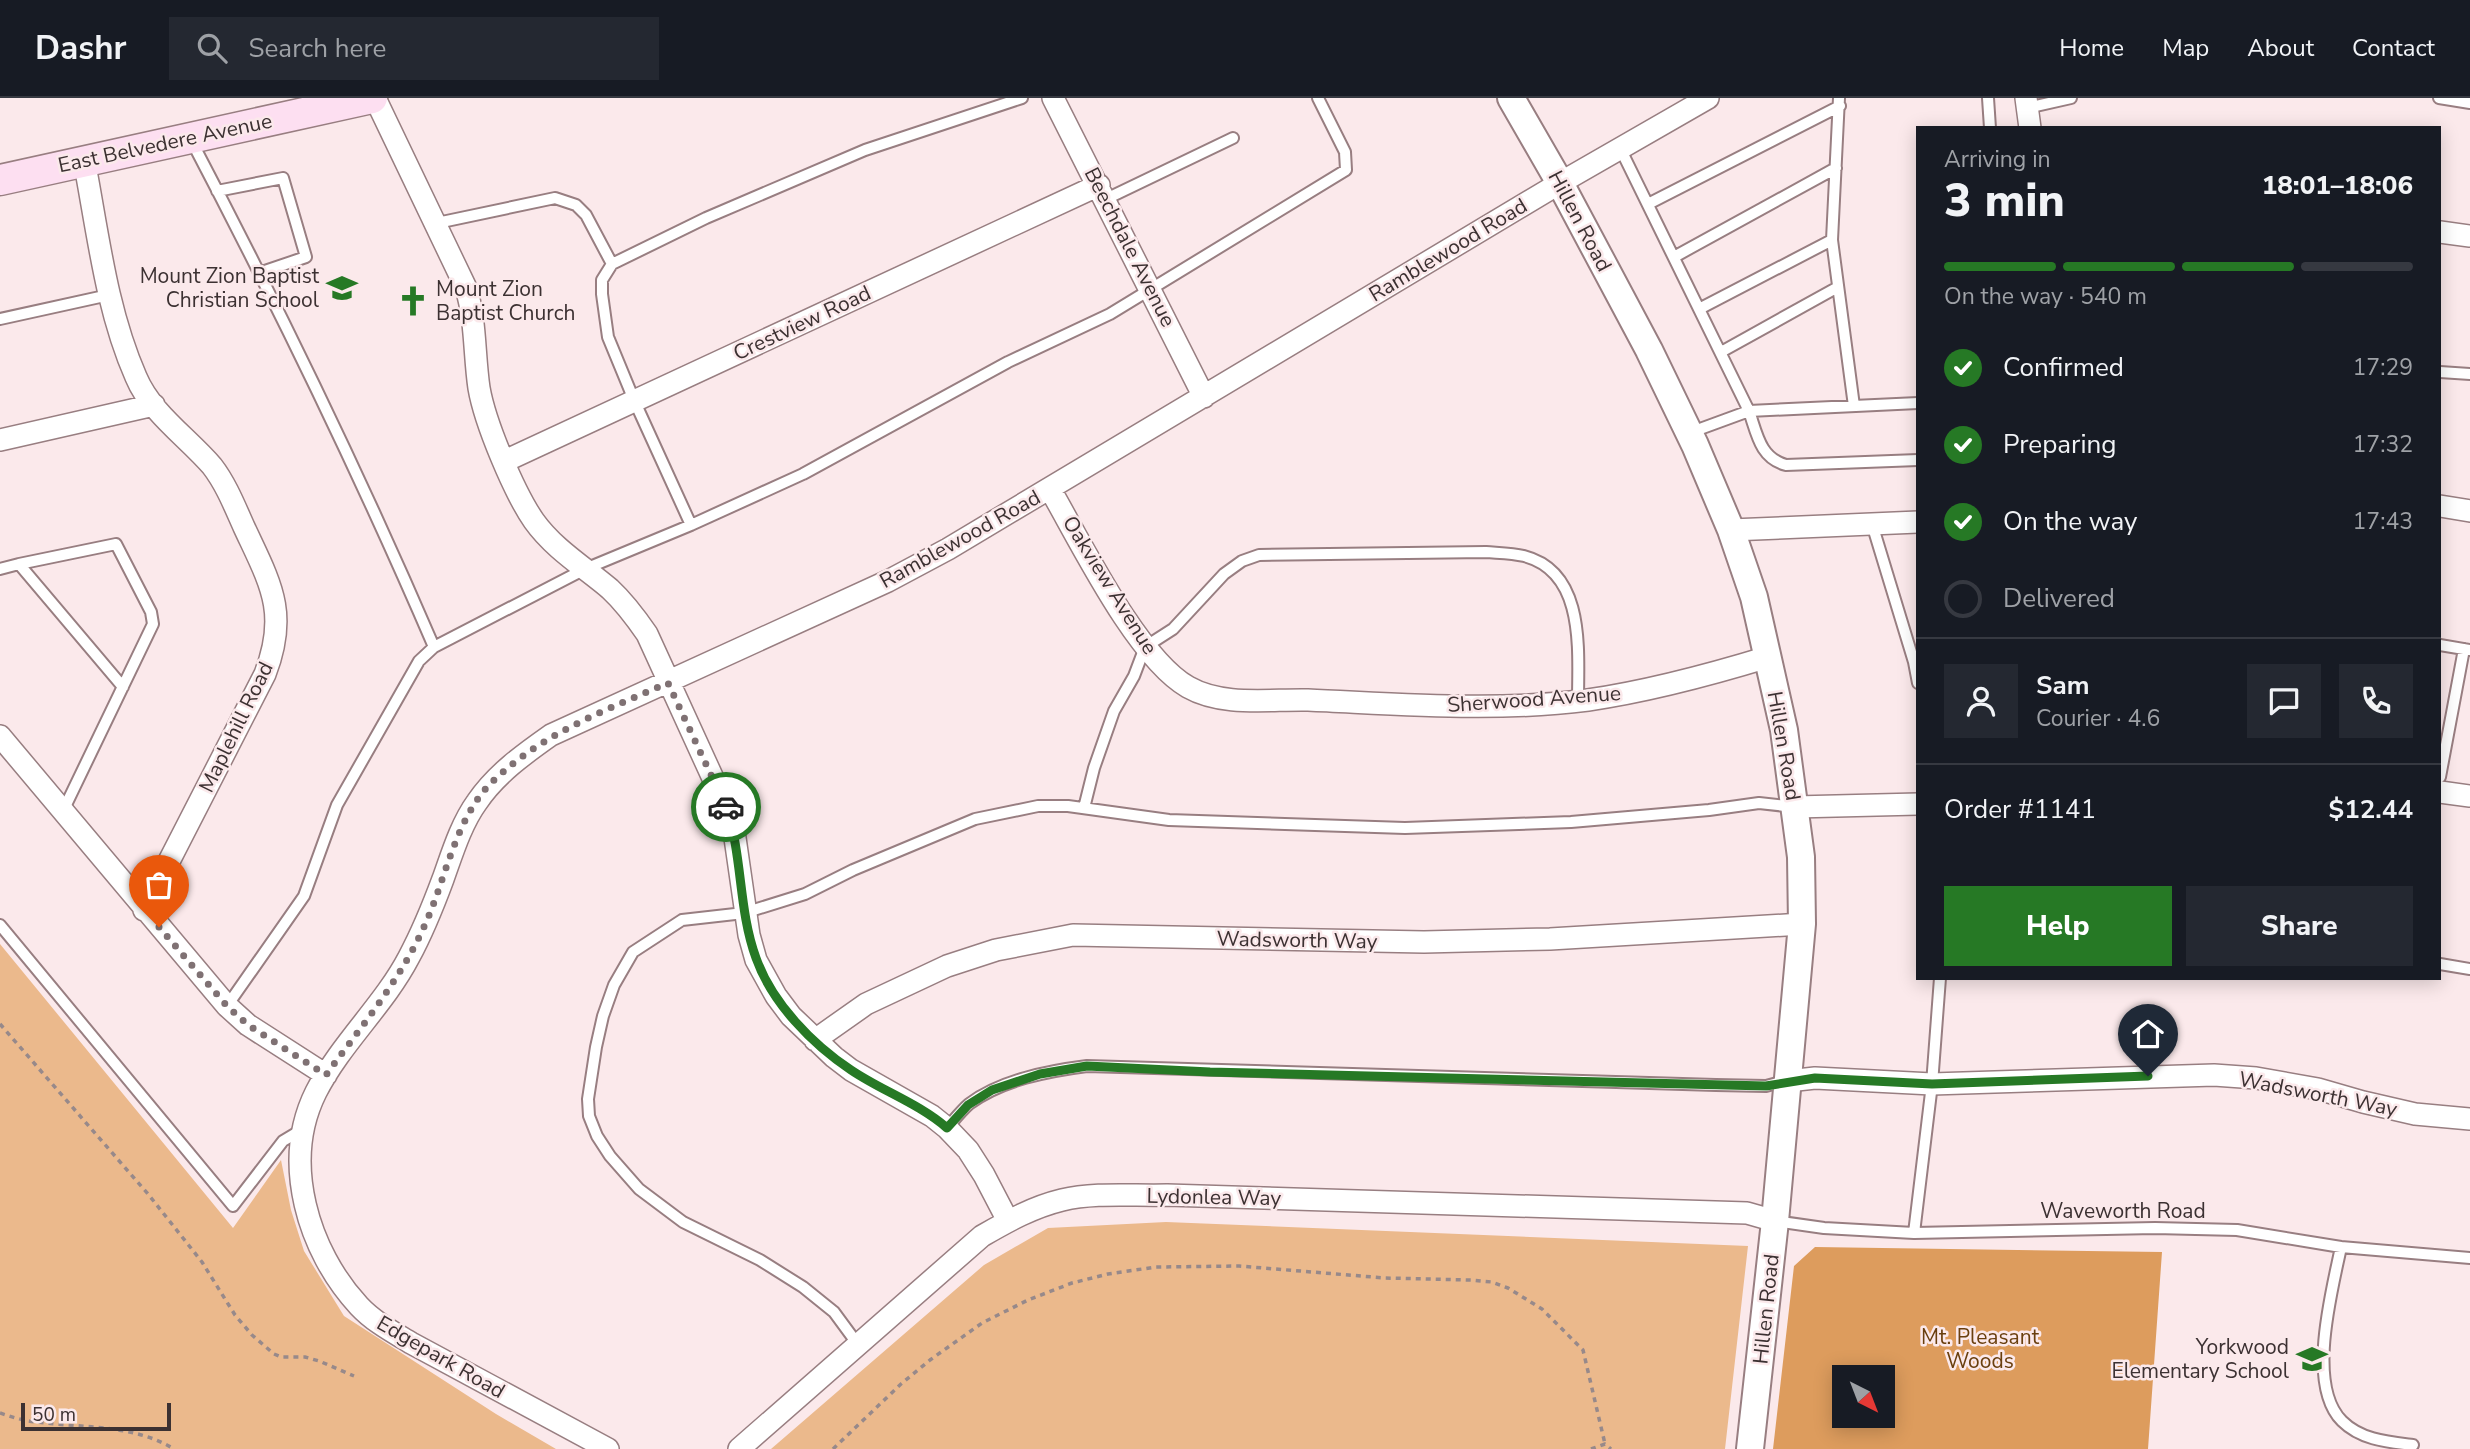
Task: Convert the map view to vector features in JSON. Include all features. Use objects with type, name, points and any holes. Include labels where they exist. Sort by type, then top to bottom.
[{"type":"main road","name":"East Belvedere Avenue","points":[[0,180],[373,98]]},
{"type":"street","points":[[373,98],[437,223],[470,299],[480,390],[488,422],[534,520],[563,552],[611,590],[647,634],[722,799],[734,831],[744,913],[756,960],[764,976],[791,1016],[851,1070],[932,1116],[947,1128],[968,1150],[1008,1220]]},
{"type":"street","name":"Beechdale Avenue","points":[[1054,98],[1204,397]]},
{"type":"street","name":"Hillen Road","points":[[1511,98],[1560,183],[1649,350],[1731,530],[1754,597],[1784,730],[1801,857],[1802,924],[1775,1221],[1750,1449]]},
{"type":"street","name":"Ramblewood Road","points":[[326,1075],[391,987],[407,960],[432,909],[475,804],[491,783],[523,755],[551,736],[888,581],[1050,489],[1560,183],[1708,98]]},
{"type":"street","name":"Maplehill Road","points":[[84,160],[109,295],[122,342],[137,381],[154,405],[202,455],[222,482],[272,588],[276,624],[272,656],[265,674],[144,909]]},
{"type":"street","name":"Crestview Road","points":[[505,461],[634,400],[1102,192]]},
{"type":"street","points":[[2441,232],[2470,236]]},
{"type":"street","points":[[0,440],[154,405]]},
{"type":"street","name":"Oakview Avenue","points":[[1050,489],[1145,647],[1187,687],[1204,694],[1264,701],[1295,700]]},
{"type":"street","points":[[2441,506],[2470,511]]},
{"type":"street","points":[[1731,530],[1916,522]]},
{"type":"street","name":"Sherwood Avenue","points":[[1295,700],[1471,706],[1578,701],[1689,681],[1768,657]]},
{"type":"street","points":[[0,736],[227,1006],[248,1025],[326,1075]]},
{"type":"street","points":[[2441,792],[2470,796]]},
{"type":"street","points":[[1795,807],[1916,804]]},
{"type":"street","name":"Wadsworth Way","points":[[815,1040],[866,1003],[947,965],[996,950],[1073,935],[1438,942],[1550,939],[1802,924]]},
{"type":"street","name":"Wadsworth Way","points":[[1788,1081],[1815,1078],[1932,1084],[2214,1074],[2318,1089],[2415,1114],[2470,1119]]},
{"type":"street","name":"Edgepark Road","points":[[326,1075],[315,1094],[303,1129],[300,1169],[314,1231],[323,1257],[360,1307],[382,1326],[411,1343],[608,1449]]},
{"type":"street","name":"Lydonlea Way","points":[[738,1449],[982,1236],[1008,1220],[1064,1199],[1167,1195],[1747,1213],[1775,1221]]},
{"type":"lane","points":[[691,525],[608,337],[602,279],[612,264],[706,218],[865,150],[1022,98]]},
{"type":"lane","points":[[227,1006],[304,896],[337,805],[419,661],[434,647],[585,569],[803,474],[1008,362],[1110,314],[1150,287],[1346,170],[1345,152],[1318,98]]},
{"type":"lane","points":[[1988,98],[1990,126]]},
{"type":"lane","points":[[2028,111],[2071,98]]},
{"type":"lane","points":[[2439,98],[2470,103]]},
{"type":"lane","points":[[1648,204],[1839,102]]},
{"type":"lane","points":[[1839,102],[1832,240],[1854,406]]},
{"type":"lane","points":[[190,138],[259,273],[383,530],[434,647]]},
{"type":"lane","points":[[1102,192],[1233,138]]},
{"type":"lane","points":[[1620,148],[1749,411],[1761,446],[1774,462],[1786,466],[1916,460]]},
{"type":"lane","points":[[1674,257],[1836,168]]},
{"type":"lane","points":[[217,191],[283,178],[306,257],[259,273]]},
{"type":"lane","points":[[437,223],[555,198],[576,205],[586,215],[612,264]]},
{"type":"lane","points":[[1699,309],[1832,240]]},
{"type":"lane","points":[[1721,352],[1838,288]]},
{"type":"lane","points":[[0,319],[109,295]]},
{"type":"lane","points":[[2441,372],[2470,374]]},
{"type":"lane","points":[[1689,433],[1749,411],[1916,403]]},
{"type":"lane","points":[[1872,524],[1916,662]]},
{"type":"lane","points":[[0,569],[116,544],[151,612],[153,624],[62,811]]},
{"type":"lane","points":[[1084,807],[1114,711],[1134,676],[1145,647],[1173,629],[1224,574],[1242,561],[1259,555],[1486,552],[1523,556],[1541,563],[1555,576],[1576,612],[1578,701]]},
{"type":"lane","points":[[19,564],[123,687]]},
{"type":"lane","points":[[2441,645],[2467,649],[2441,772]]},
{"type":"lane","points":[[859,1346],[834,1312],[803,1287],[760,1260],[683,1222],[639,1189],[610,1156],[597,1136],[589,1116],[587,1099],[603,1016],[614,985],[634,952],[682,920],[744,913],[806,894],[853,870],[975,820],[1038,806],[1084,807],[1169,820],[1405,828],[1571,822],[1759,803],[1795,807]]},
{"type":"lane","points":[[0,925],[233,1206],[283,1140],[303,1129]]},
{"type":"lane","points":[[2441,964],[2470,970]]},
{"type":"lane","points":[[1914,1233],[1932,1084],[1940,980]]},
{"type":"lane","points":[[947,1128],[968,1105],[992,1090],[1040,1074],[1087,1066],[1716,1085],[1766,1086],[1788,1081]]},
{"type":"lane","name":"Waveworth Road","points":[[1775,1221],[1824,1228],[1914,1233],[2182,1228],[2236,1230],[2341,1247],[2470,1258]]},
{"type":"lane","points":[[2341,1247],[2323,1355],[2325,1380],[2332,1406],[2342,1421],[2358,1433],[2382,1442],[2413,1445]]},
{"type":"path","points":[[0,1024],[155,1201],[202,1262],[235,1315],[252,1335],[281,1357],[305,1357],[354,1376]]},
{"type":"path","points":[[833,1449],[930,1360],[982,1323],[1028,1300],[1072,1283],[1108,1274],[1156,1267],[1239,1266],[1385,1278],[1471,1280],[1492,1282],[1514,1291],[1542,1309],[1583,1350],[1605,1444],[1611,1449]]},
{"type":"path","points":[[0,1413],[37,1423],[119,1431],[174,1449]]},
{"type":"path","points":[[1591,1449],[1605,1444]]},
{"type":"shaded area","points":[[0,944],[233,1228],[281,1160],[291,1210],[304,1251],[344,1316],[496,1414],[556,1449],[0,1449]]},
{"type":"shaded area","points":[[1166,1222],[1748,1246],[1725,1449],[771,1449],[984,1265],[1048,1228]]},
{"type":"green space","name":"Mt. Pleasant Woods","points":[[1815,1247],[2162,1252],[2148,1449],[1773,1449],[1794,1266]]},
{"type":"way so far","points":[[159,927],[203,980],[248,1025],[326,1075],[391,987],[407,960],[423,930],[475,804],[491,783],[523,755],[551,736],[668,683],[726,807]]},
{"type":"place","name":"Mount Zion Baptist Christian School","points":[[342,288]]},
{"type":"place","name":"Mount Zion Baptist Church","points":[[413,301]]},
{"type":"place","name":"Yorkwood Elementary School","points":[[2312,1359]]},
{"type":"route","points":[[726,807],[734,831],[749,935],[756,960],[776,996],[791,1016],[834,1057],[851,1070],[910,1102],[947,1128],[968,1105],[992,1090],[1040,1074],[1087,1066],[1210,1072],[1373,1074],[1766,1086],[1815,1078],[1932,1084],[2148,1076]]}]
